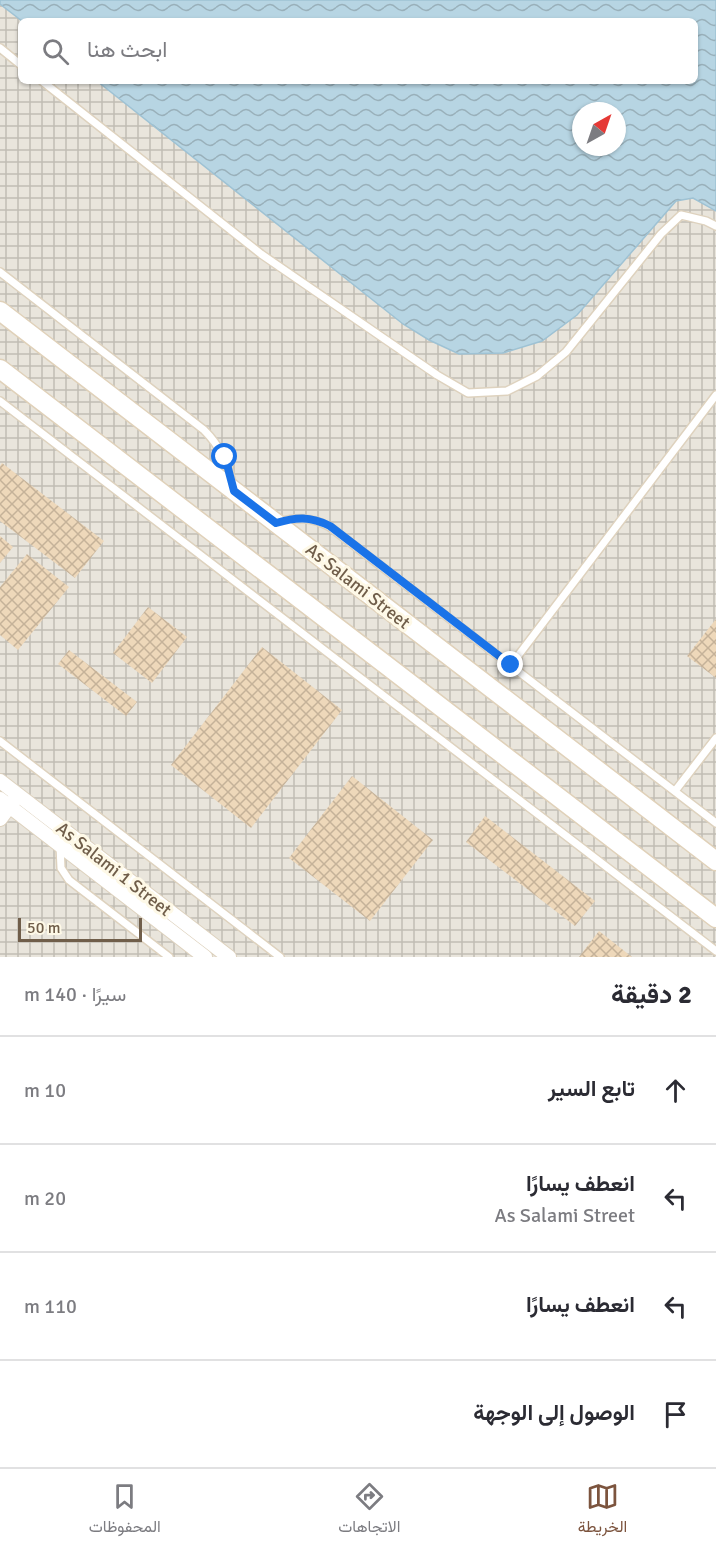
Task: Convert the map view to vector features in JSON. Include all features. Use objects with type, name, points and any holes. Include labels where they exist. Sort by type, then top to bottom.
[{"type":"street","name":"As Salami Street","points":[[0,311],[716,861]]},
{"type":"street","points":[[0,369],[716,918]]},
{"type":"street","name":"As Salami 1 Street","points":[[0,781],[229,957]]},
{"type":"street","points":[[0,819],[5,803],[18,795]]},
{"type":"street","name":"As Salami 1 Street","points":[[5,803],[205,957]]},
{"type":"lane","points":[[0,48],[18,63]]},
{"type":"lane","points":[[46,84],[261,254],[437,375],[468,393],[507,391],[537,376],[566,352],[662,234],[681,215],[716,226]]},
{"type":"lane","points":[[0,272],[204,430],[225,457],[234,491]]},
{"type":"lane","points":[[511,665],[716,395]]},
{"type":"lane","points":[[0,401],[716,951]]},
{"type":"lane","points":[[276,523],[296,518],[308,518],[330,526],[716,823]]},
{"type":"lane","points":[[675,791],[716,738]]},
{"type":"lane","points":[[0,741],[280,957]]},
{"type":"lane","points":[[60,846],[61,868],[69,880],[169,957]]},
{"type":"shaded area","points":[[0,4],[18,18],[18,84],[101,84],[403,324],[429,340],[542,341],[577,315],[676,201],[693,198],[716,211],[716,957],[0,957]]},
{"type":"water","points":[[0,0],[716,0],[716,211],[693,198],[676,201],[577,315],[542,341],[503,353],[459,354],[429,340],[403,324],[101,84],[698,84],[698,18],[18,18],[0,4]]},
{"type":"building","points":[[2,463],[104,541],[75,578],[0,521],[0,466]]},
{"type":"building","points":[[0,536],[13,547],[0,563]]},
{"type":"building","points":[[27,554],[69,587],[18,650],[0,635],[0,587]]},
{"type":"building","points":[[148,607],[187,637],[152,683],[113,653]]},
{"type":"building","points":[[716,619],[716,678],[687,656]]},
{"type":"building","points":[[262,647],[342,710],[251,828],[171,765]]},
{"type":"building","points":[[69,650],[137,702],[126,716],[58,664]]},
{"type":"building","points":[[352,776],[433,840],[370,921],[289,858]]},
{"type":"building","points":[[485,816],[595,901],[575,926],[466,842]]},
{"type":"building","points":[[599,931],[632,957],[579,957]]},
{"type":"route","points":[[225,457],[234,491],[276,523],[296,518],[308,518],[330,526],[511,665]]}]
